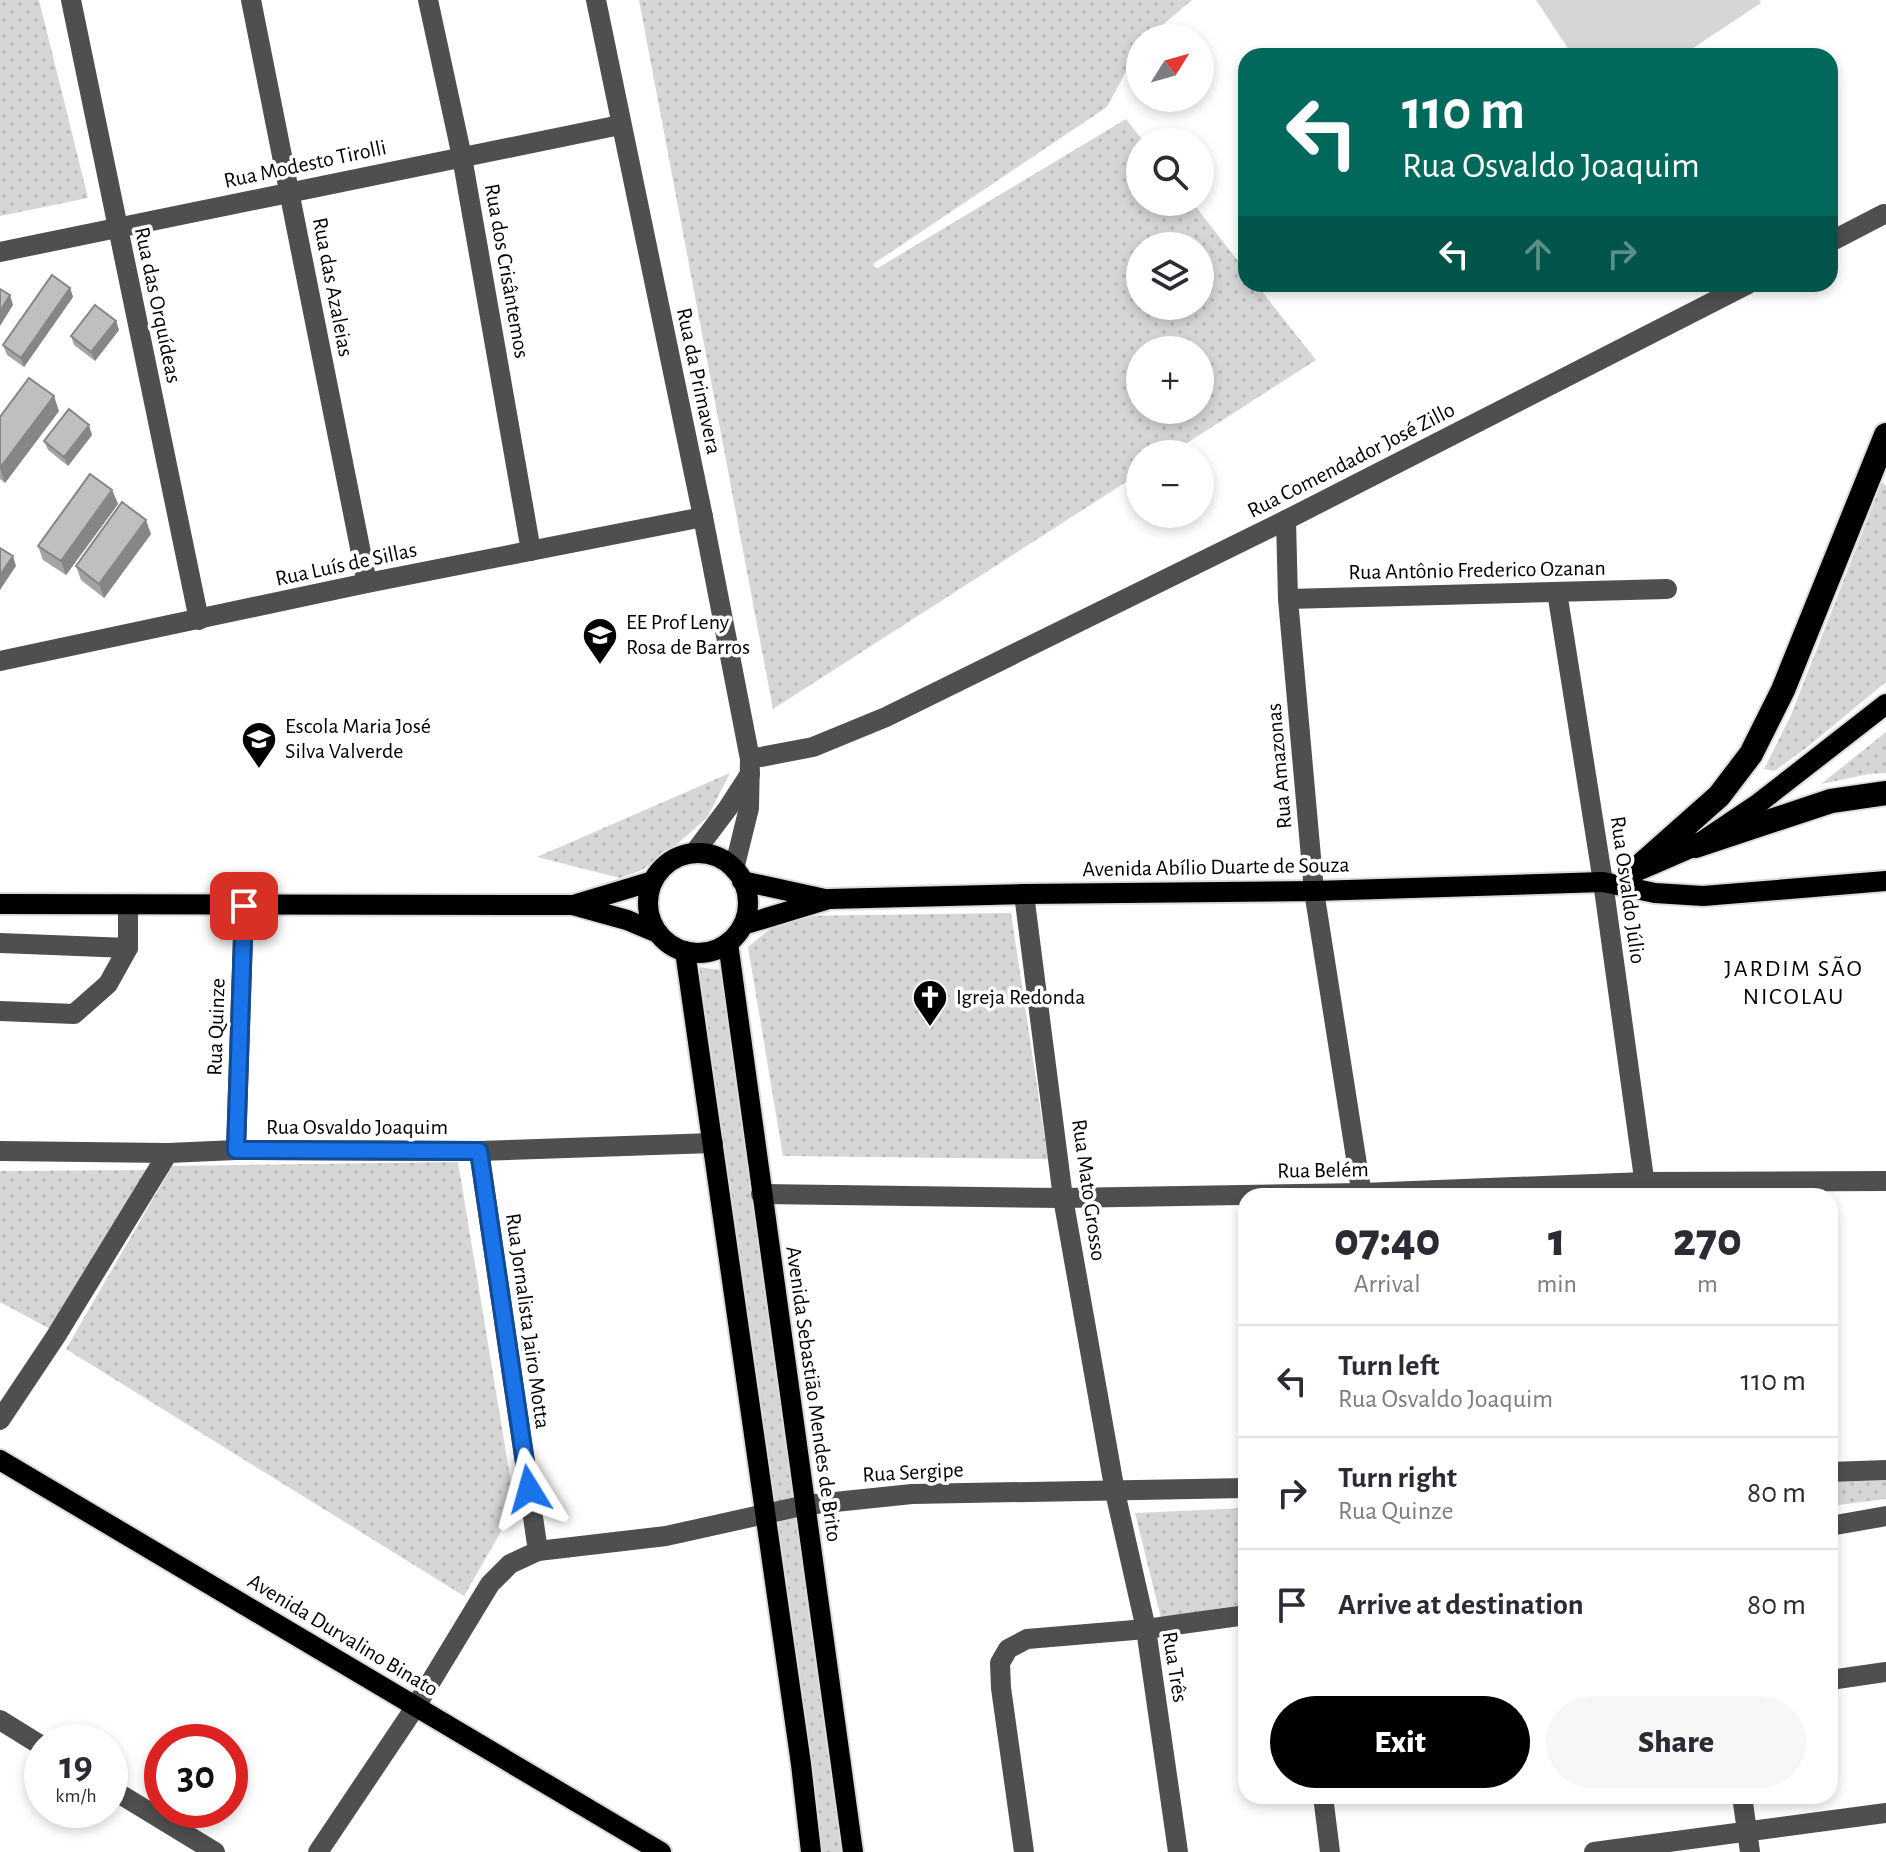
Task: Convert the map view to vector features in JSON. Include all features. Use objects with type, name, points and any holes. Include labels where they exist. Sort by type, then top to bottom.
[{"type":"highway","points":[[1631,874],[1719,796],[1751,754],[1783,690],[1886,435]]},
{"type":"highway","points":[[1695,846],[1831,801],[1886,793]]},
{"type":"main road","points":[[1603,882],[1631,874],[1695,846],[1759,803],[1886,704]]},
{"type":"main road","points":[[0,904],[573,905],[627,920],[658,933],[670,944],[685,951],[700,953],[728,943],[743,925],[748,903],[738,875],[722,859],[709,854],[694,853],[670,861],[653,881],[648,898],[650,917],[658,933]]},
{"type":"main road","name":"Avenida Abílio Duarte de Souza","points":[[738,875],[829,899]]},
{"type":"main road","points":[[573,905],[653,881]]},
{"type":"main road","points":[[1603,882],[1655,893],[1703,896],[1886,881]]},
{"type":"main road","name":"Avenida Abílio Duarte de Souza","points":[[743,925],[829,899],[1314,891],[1603,882]]},
{"type":"main road","name":"Avenida Sebastião Mendes de Brito","points":[[728,943],[853,1852]]},
{"type":"main road","points":[[685,951],[811,1852]]},
{"type":"main road","name":"Avenida Durvalino Binato","points":[[0,1460],[661,1852]]},
{"type":"street","name":"Rua das Orquídeas","points":[[71,0],[199,620]]},
{"type":"street","name":"Rua das Azaleias","points":[[251,0],[367,583]]},
{"type":"street","name":"Rua dos Crisântemos","points":[[428,0],[462,157],[531,551]]},
{"type":"street","name":"Rua da Primavera","points":[[596,0],[703,517],[750,766],[749,808],[738,875]]},
{"type":"street","name":"Rua Modesto Tirolli","points":[[0,252],[620,125]]},
{"type":"street","points":[[1838,238],[1884,214]]},
{"type":"street","name":"Rua Comendador José Zillo","points":[[750,766],[813,747],[886,717],[1286,520],[1732,292]]},
{"type":"street","name":"Rua Luís de Sillas","points":[[0,661],[367,583],[703,517]]},
{"type":"street","name":"Rua Amazonas","points":[[1286,520],[1288,599],[1314,891],[1361,1188]]},
{"type":"street","name":"Rua Antônio Frederico Ozanan","points":[[1288,599],[1667,589]]},
{"type":"street","name":"Rua Osvaldo Júlio","points":[[1557,592],[1603,882],[1646,1188]]},
{"type":"street","points":[[694,853],[728,808],[750,766]]},
{"type":"street","name":"Rua Mato Grosso","points":[[1024,894],[1063,1198],[1115,1492]]},
{"type":"street","points":[[0,1011],[74,1014],[108,984],[128,948],[128,905]]},
{"type":"street","name":"Rua Quinze","points":[[236,1150],[244,906]]},
{"type":"street","points":[[0,943],[128,948]]},
{"type":"street","name":"Rua Osvaldo Joaquim","points":[[0,1151],[479,1151],[713,1143]]},
{"type":"street","name":"Rua Jornalista Jairo Motta","points":[[479,1151],[538,1551]]},
{"type":"street","points":[[0,1420],[56,1336],[168,1153]]},
{"type":"street","name":"Rua Belém","points":[[1676,1188],[1886,1181]]},
{"type":"street","name":"Rua Belém","points":[[761,1194],[1063,1198],[1238,1196]]},
{"type":"street","points":[[1838,1472],[1886,1470]]},
{"type":"street","name":"Rua Sergipe","points":[[538,1551],[666,1536],[806,1505],[912,1494],[1238,1488]]},
{"type":"street","name":"Rua Três","points":[[1115,1492],[1146,1629],[1178,1852]]},
{"type":"street","points":[[1838,1525],[1886,1516]]},
{"type":"street","points":[[318,1852],[416,1706],[490,1584],[510,1564],[538,1551]]},
{"type":"street","points":[[1024,1852],[1001,1688],[1000,1663],[1008,1649],[1027,1639],[1146,1629],[1238,1616]]},
{"type":"street","points":[[1838,1679],[1886,1672]]},
{"type":"street","points":[[0,1720],[24,1735]]},
{"type":"street","points":[[128,1799],[215,1852]]},
{"type":"street","points":[[1324,1804],[1330,1852]]},
{"type":"street","points":[[1743,1804],[1749,1842]]},
{"type":"street","points":[[1596,1852],[1749,1842],[1886,1813]]},
{"type":"shaded area","points":[[0,0],[39,0],[88,198],[0,216]]},
{"type":"shaded area","points":[[639,0],[1192,0],[1164,24],[1126,24],[1126,71],[1107,107],[873,264],[876,269],[1126,119],[1133,128],[1126,128],[1126,216],[1203,216],[1238,261],[1238,292],[1262,292],[1316,360],[1192,440],[1126,440],[1126,482],[773,709]]},
{"type":"shaded area","points":[[1536,0],[1759,0],[1761,3],[1693,48],[1568,48]]},
{"type":"shaded area","points":[[1882,482],[1886,486],[1886,682],[1774,771],[1764,769],[1791,715]]},
{"type":"shaded area","points":[[1886,732],[1886,773],[1821,784]]},
{"type":"shaded area","points":[[730,773],[707,818],[642,870],[620,878],[537,857]]},
{"type":"shaded area","points":[[1011,913],[1048,1159],[783,1156],[748,947],[776,924],[795,916]]},
{"type":"shaded area","points":[[697,967],[722,970],[846,1852],[821,1852]]},
{"type":"shaded area","points":[[458,1162],[515,1507],[464,1596],[66,1349],[172,1166]]},
{"type":"shaded area","points":[[148,1170],[52,1330],[0,1302],[0,1171]]},
{"type":"shaded area","points":[[1886,1480],[1886,1499],[1838,1505],[1838,1482]]},
{"type":"shaded area","points":[[1238,1508],[1238,1605],[1161,1618],[1135,1513]]},
{"type":"building","points":[[52,275],[70,288],[21,358],[3,345]]},
{"type":"building","points":[[0,289],[10,295],[0,311]]},
{"type":"building","points":[[95,305],[116,321],[91,352],[71,336]]},
{"type":"building","points":[[29,378],[54,396],[0,468],[0,417]]},
{"type":"building","points":[[69,409],[89,425],[64,457],[44,441]]},
{"type":"building","points":[[90,474],[112,490],[61,561],[38,546]]},
{"type":"building","points":[[122,502],[146,520],[99,584],[76,566]]},
{"type":"building","points":[[0,548],[13,556],[0,575]]},
{"type":"place","name":"EE Prof Leny Rosa de Barros","points":[[600,666]]},
{"type":"place","name":"Escola Maria José Silva Valverde","points":[[259,770]]},
{"type":"place","name":"Igreja Redonda","points":[[930,1028]]},
{"type":"district","name":"JARDIM SÃO NICOLAU","points":[[1794,983]]},
{"type":"route","points":[[244,906],[236,1150],[479,1151],[529,1489]]}]
